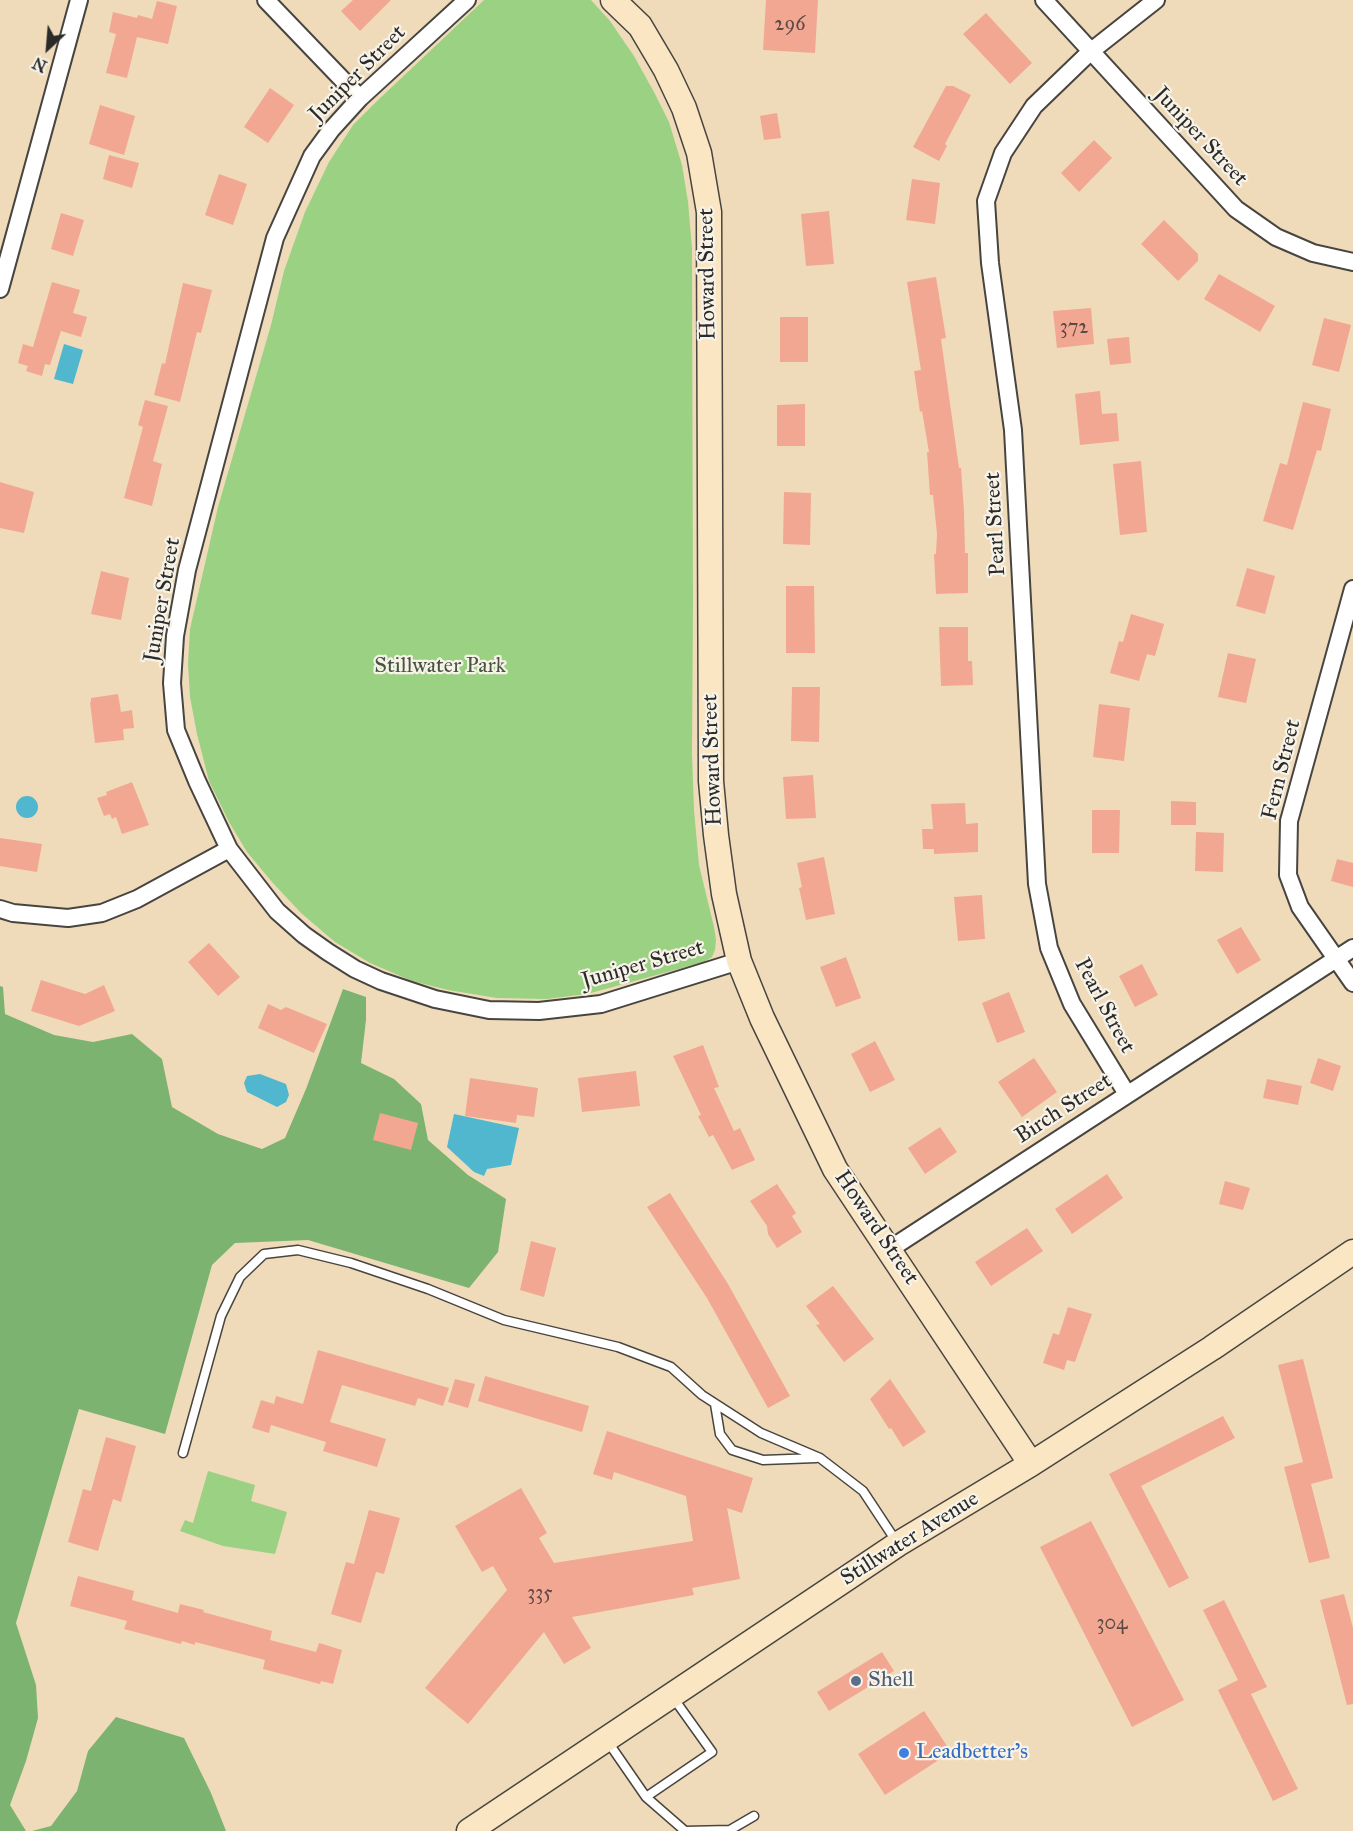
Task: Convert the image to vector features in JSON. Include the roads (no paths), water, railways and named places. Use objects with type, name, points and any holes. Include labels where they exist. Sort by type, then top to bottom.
[{"type":"street","points":[[0,289],[79,0]]},
{"type":"street","points":[[266,0],[360,98]]},
{"type":"street","name":"Juniper Street","points":[[467,0],[360,98],[332,130],[312,156],[275,238],[187,570],[175,636],[172,683],[176,729],[197,782],[229,849],[277,911],[304,935],[356,969],[381,981],[435,999],[489,1010],[539,1011],[601,1004],[739,961]]},
{"type":"street","name":"Howard Street","points":[[613,0],[640,26],[666,70],[684,108],[699,153],[709,212],[711,782],[724,894],[739,961],[762,1018],[835,1169],[1031,1464]]},
{"type":"street","name":"Juniper Street","points":[[1044,0],[1236,209],[1276,237],[1313,253],[1353,262]]},
{"type":"street","name":"Pearl Street","points":[[1127,1094],[1072,1004],[1049,948],[1037,884],[1013,430],[990,263],[986,201],[1003,153],[1034,106],[1090,52],[1156,0]]},
{"type":"street","name":"Fern Street","points":[[1353,589],[1289,821],[1288,875],[1300,907],[1353,983]]},
{"type":"street","points":[[0,909],[13,913],[68,918],[102,913],[137,899],[229,849]]},
{"type":"street","name":"Birch Street","points":[[890,1249],[1353,948]]},
{"type":"street","name":"Stillwater Avenue","points":[[470,1831],[898,1544],[1031,1464],[1212,1348],[1353,1252]]},
{"type":"lane","points":[[183,1452],[221,1316],[240,1277],[264,1254],[298,1250],[351,1263],[428,1289],[504,1320],[618,1347],[671,1367],[715,1404],[761,1433],[820,1458],[863,1491],[898,1544]]},
{"type":"lane","points":[[715,1404],[720,1434],[732,1450],[763,1460],[820,1458]]},
{"type":"lane","points":[[646,1797],[712,1752],[672,1695]]},
{"type":"lane","points":[[606,1739],[646,1797],[685,1831],[730,1830],[754,1816]]},
{"type":"water","points":[[64,344],[83,350],[73,384],[54,379]]},
{"type":"water","points":[[27,796],[35,799],[38,807],[35,815],[27,818],[19,815],[16,807],[19,799]]},
{"type":"water","points":[[260,1074],[286,1084],[289,1095],[286,1102],[277,1107],[247,1092],[244,1083],[247,1076]]},
{"type":"water","points":[[454,1114],[519,1128],[511,1165],[487,1169],[484,1176],[474,1172],[447,1147]]},
{"type":"place","name":"Shell","points":[[856,1681]]},
{"type":"place","name":"Leadbetter's","points":[[904,1753]]},
{"type":"park label","name":"Stillwater Park","points":[[440,667]]}]
